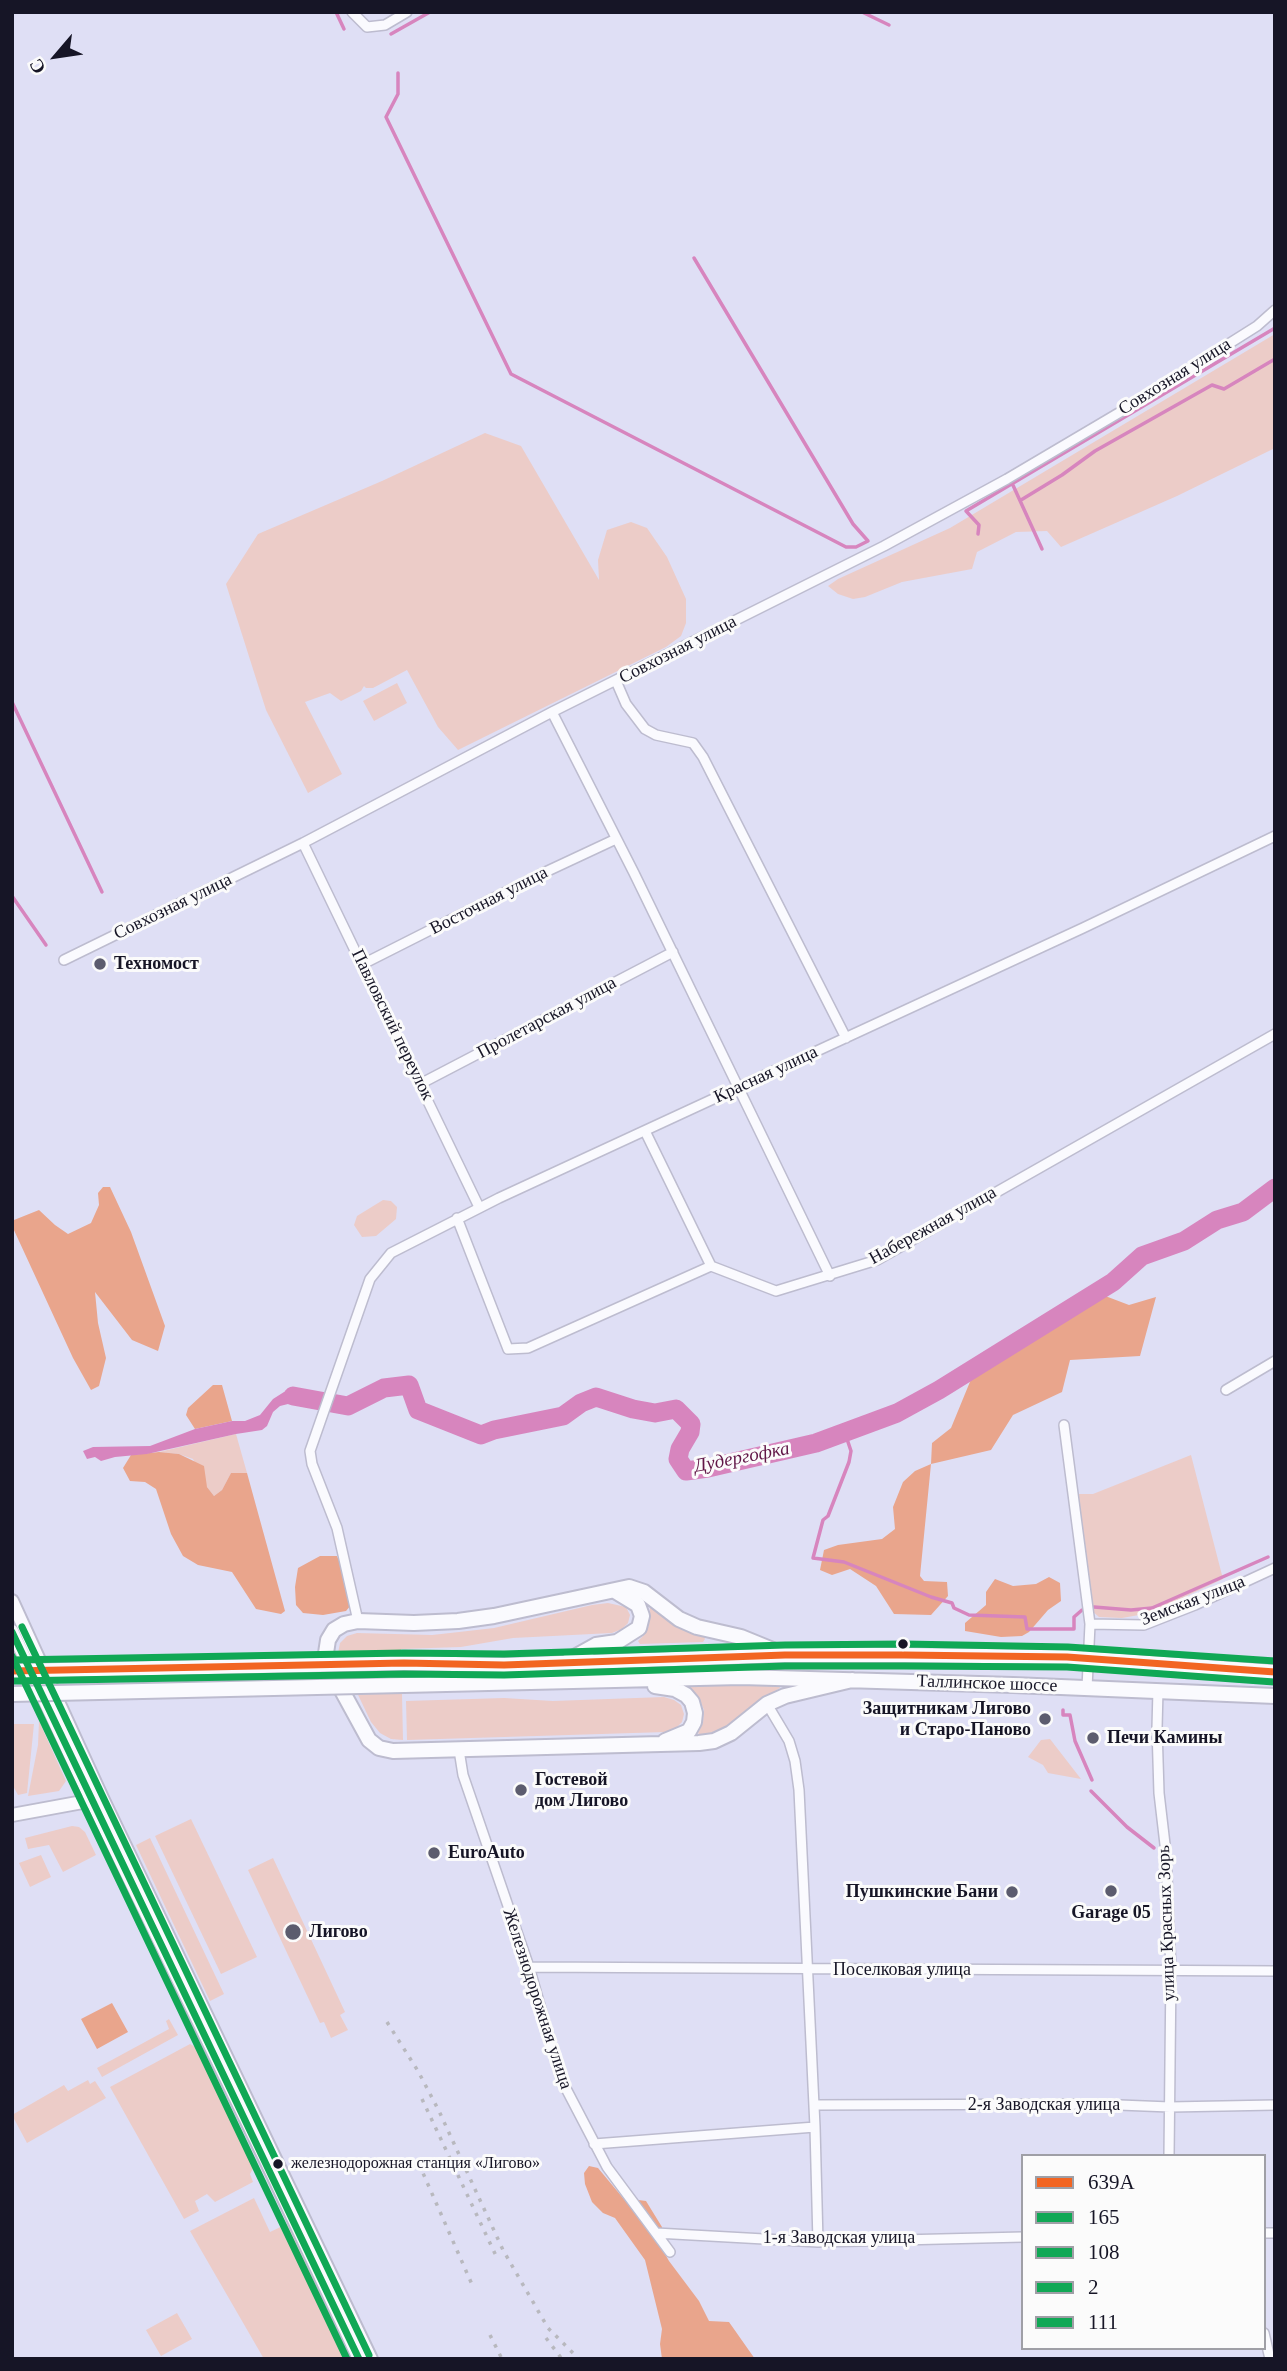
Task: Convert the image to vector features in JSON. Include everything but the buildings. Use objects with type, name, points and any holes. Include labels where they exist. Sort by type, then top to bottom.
[{"type":"main road","points":[[785,1655],[741,1637],[697,1627],[679,1619],[644,1592],[629,1587],[466,1620],[414,1623],[358,1621],[344,1624],[334,1630],[328,1640],[326,1653],[328,1665],[369,1740],[379,1748],[459,1757],[713,1741],[731,1733],[767,1704],[801,1692],[852,1680]]},
{"type":"main road","points":[[565,1663],[596,1645],[617,1642],[639,1628],[642,1616],[639,1605],[612,1590]]},
{"type":"main road","points":[[12,1601],[97,1799],[359,2359]]},
{"type":"main road","points":[[12,1631],[371,2359]]},
{"type":"main road","name":"Таллинское шоссе","points":[[12,1671],[404,1663],[504,1665],[785,1655],[1088,1658],[1275,1672]]},
{"type":"main road","name":"Таллинское шоссе","points":[[12,1694],[741,1678],[1275,1696]]},
{"type":"main road","points":[[623,1680],[675,1689],[692,1702],[695,1713],[689,1731],[656,1744]]},
{"type":"main road","points":[[12,1815],[97,1799]]},
{"type":"street","points":[[352,12],[368,27],[385,25],[407,12]]},
{"type":"street","name":"Совхозная улица","points":[[64,960],[303,843],[552,712],[884,546],[1007,479],[1133,404],[1257,326],[1275,310]]},
{"type":"street","points":[[616,681],[634,717],[645,729],[656,735],[693,743],[703,757],[846,1038]]},
{"type":"street","points":[[552,712],[673,952],[830,1276]]},
{"type":"street","name":"Красная улица","points":[[358,1621],[337,1528],[312,1464],[310,1451],[370,1279],[391,1253],[479,1207],[738,1089],[1275,836]]},
{"type":"street","name":"Восточная улица","points":[[363,964],[616,839]]},
{"type":"street","name":"Павловский переулок","points":[[303,843],[479,1207]]},
{"type":"street","name":"Пролетарская улица","points":[[420,1084],[673,952]]},
{"type":"street","name":"Набережная улица","points":[[711,1266],[776,1291],[877,1260],[1275,1034]]},
{"type":"street","points":[[457,1218],[508,1349],[528,1348],[711,1266],[645,1131]]},
{"type":"street","points":[[1226,1390],[1275,1361]]},
{"type":"street","points":[[1064,1425],[1090,1624],[1087,1688]]},
{"type":"street","name":"Земская улица","points":[[1090,1624],[1144,1625],[1275,1568]]},
{"type":"street","name":"улица Красных Зорь","points":[[1158,1690],[1159,1793],[1166,1853],[1171,1969],[1170,2154]]},
{"type":"street","points":[[767,1704],[789,1741],[799,1790],[818,2242]]},
{"type":"street","name":"Железнодорожная улица","points":[[459,1757],[529,1967],[561,2079],[594,2144],[623,2191],[670,2252]]},
{"type":"street","name":"Поселковая улица","points":[[529,1967],[1275,1971]]},
{"type":"street","name":"2-я Заводская улица","points":[[814,2105],[1275,2105]]},
{"type":"street","points":[[594,2144],[815,2127]]},
{"type":"street","name":"1-я Заводская улица","points":[[656,2233],[818,2242],[1021,2237]]},
{"type":"street","points":[[1266,2342],[1270,2359]]},
{"type":"shaded area","points":[[1275,334],[1275,448],[1177,496],[1061,547],[1047,531],[1016,532],[977,552],[972,569],[902,582],[853,599],[838,594],[828,586],[950,528]]},
{"type":"shaded area","points":[[485,433],[521,446],[599,580],[598,560],[607,530],[631,522],[647,528],[667,557],[686,599],[686,623],[681,636],[666,647],[458,750],[438,727],[407,670],[373,688],[364,686],[361,691],[341,701],[330,693],[305,702],[342,774],[308,793],[266,710],[226,584],[258,534]]},
{"type":"shaded area","points":[[397,683],[407,703],[374,721],[363,701]]},
{"type":"shaded area","points":[[103,1187],[110,1187],[131,1232],[165,1326],[158,1351],[132,1340],[95,1292],[98,1323],[106,1358],[99,1386],[91,1390],[73,1358],[13,1228],[14,1220],[39,1210],[68,1234],[91,1223],[99,1205],[98,1193]]},
{"type":"shaded area","points":[[383,1200],[391,1201],[397,1207],[396,1219],[376,1236],[362,1237],[354,1225],[357,1216]]},
{"type":"shaded area","points":[[1100,1294],[1129,1305],[1156,1297],[1140,1356],[1070,1360],[1062,1392],[1013,1415],[991,1450],[931,1464],[932,1443],[951,1428],[974,1372]]},
{"type":"shaded area","points":[[213,1385],[222,1385],[232,1421],[195,1429],[186,1415],[188,1408]]},
{"type":"shaded area","points":[[284,1392],[319,1392],[314,1406],[292,1403],[280,1406],[262,1430],[101,1461],[95,1457],[87,1459],[83,1451],[93,1447],[150,1446],[195,1429],[245,1421],[260,1415],[273,1399]]},
{"type":"shaded area","points":[[236,1434],[247,1473],[231,1473],[222,1490],[214,1496],[193,1459],[159,1452]]},
{"type":"shaded area","points":[[159,1452],[179,1454],[204,1466],[207,1487],[214,1496],[222,1490],[231,1473],[247,1473],[285,1611],[281,1614],[256,1609],[232,1572],[198,1565],[183,1556],[171,1534],[156,1489],[145,1482],[130,1481],[123,1468],[131,1455]]},
{"type":"shaded area","points":[[1191,1455],[1223,1579],[1150,1613],[1122,1618],[1099,1617],[1091,1610],[1078,1494],[1093,1494]]},
{"type":"shaded area","points":[[931,1464],[920,1576],[924,1581],[947,1582],[948,1596],[931,1615],[894,1614],[876,1586],[850,1569],[832,1575],[820,1570],[824,1550],[838,1545],[882,1539],[895,1529],[893,1507],[903,1482],[915,1471]]},
{"type":"shaded area","points":[[320,1556],[337,1556],[345,1574],[351,1605],[346,1611],[323,1615],[303,1613],[296,1605],[298,1568]]},
{"type":"shaded area","points":[[1049,1577],[1060,1583],[1061,1601],[1048,1610],[1029,1632],[1022,1636],[1001,1637],[965,1631],[965,1623],[986,1605],[986,1592],[995,1579],[1013,1586],[1036,1584]]},
{"type":"shaded area","points":[[608,1603],[626,1607],[630,1615],[628,1623],[622,1629],[612,1633],[513,1638],[461,1647],[401,1649],[403,1740],[391,1739],[380,1733],[371,1722],[338,1653],[340,1643],[347,1636],[357,1633],[432,1635],[494,1628]]},
{"type":"shaded area","points":[[650,1607],[675,1624],[705,1639],[703,1642],[640,1644],[638,1641],[649,1625]]},
{"type":"shaded area","points":[[690,1685],[780,1688],[751,1706],[727,1727],[701,1736],[698,1733],[703,1723],[704,1710]]},
{"type":"shaded area","points":[[664,1697],[681,1705],[684,1714],[682,1722],[675,1729],[666,1732],[407,1740],[406,1701],[504,1698],[553,1701]]},
{"type":"shaded area","points":[[39,1721],[66,1781],[59,1791],[28,1796],[38,1745]]},
{"type":"shaded area","points":[[12,1724],[34,1724],[27,1793],[18,1795],[12,1784]]},
{"type":"shaded area","points":[[1050,1739],[1081,1779],[1048,1773],[1043,1765],[1028,1757],[1041,1740]]},
{"type":"shaded area","points":[[191,1819],[257,1957],[221,1974],[155,1836]]},
{"type":"shaded area","points":[[72,1826],[85,1832],[96,1855],[63,1872],[49,1845],[28,1849],[25,1838]]},
{"type":"shaded area","points":[[150,1838],[224,1994],[210,2001],[136,1845]]},
{"type":"shaded area","points":[[41,1855],[51,1877],[30,1887],[19,1863]]},
{"type":"shaded area","points":[[273,1858],[345,2012],[340,2015],[348,2030],[331,2038],[324,2022],[320,2023],[248,1870]]},
{"type":"shaded area","points":[[112,2003],[128,2032],[97,2049],[81,2019]]},
{"type":"shaded area","points":[[169,2019],[178,2035],[102,2077],[97,2068],[169,2029],[166,2021]]},
{"type":"shaded area","points":[[190,2044],[197,2048],[204,2060],[254,2167],[250,2174],[253,2182],[215,2202],[207,2194],[195,2201],[199,2211],[184,2219],[110,2087]]},
{"type":"shaded area","points":[[88,2080],[90,2084],[95,2081],[106,2098],[27,2143],[12,2115],[64,2085],[68,2091]]},
{"type":"shaded area","points":[[589,2166],[598,2168],[623,2198],[646,2201],[662,2227],[661,2247],[699,2301],[709,2321],[729,2322],[755,2359],[662,2359],[662,2329],[645,2260],[615,2218],[603,2213],[592,2202],[584,2173]]},
{"type":"shaded area","points":[[254,2198],[270,2232],[287,2224],[352,2359],[264,2359],[190,2231]]},
{"type":"shaded area","points":[[177,2313],[192,2339],[161,2356],[146,2330]]},
{"type":"waterway","points":[[336,12],[344,29]]},
{"type":"waterway","points":[[391,34],[430,12]]},
{"type":"waterway","points":[[862,12],[889,25]]},
{"type":"waterway","points":[[398,73],[398,94],[386,117],[511,374],[846,547],[856,547],[868,541],[853,524],[694,258]]},
{"type":"waterway","points":[[978,534],[979,525],[966,511],[1275,328]]},
{"type":"waterway","points":[[1021,500],[1095,451],[1212,385],[1224,389],[1275,359]]},
{"type":"waterway","points":[[1012,483],[1042,549]]},
{"type":"waterway","points":[[12,702],[102,892]]},
{"type":"waterway","points":[[12,896],[46,945]]},
{"type":"waterway","name":"Дудергофка","points":[[293,1396],[348,1406],[384,1388],[409,1385],[418,1410],[481,1435],[563,1416],[581,1403],[596,1397],[655,1413],[676,1409],[691,1424],[678,1459],[686,1471],[708,1468],[816,1443],[897,1413],[939,1390],[1113,1282],[1142,1256],[1184,1241],[1217,1220],[1243,1212],[1275,1188]]},
{"type":"waterway","points":[[845,1433],[851,1451],[849,1462],[828,1516],[823,1520],[813,1558],[844,1562],[952,1603],[954,1608],[969,1615],[1025,1617],[1027,1629],[1074,1629],[1074,1617],[1082,1610]]},
{"type":"waterway","points":[[1094,1607],[1131,1610],[1152,1608],[1268,1557]]},
{"type":"waterway","points":[[1063,1710],[1063,1715],[1070,1715],[1075,1741],[1092,1780]]},
{"type":"waterway","points":[[1091,1791],[1127,1827],[1154,1848]]},
{"type":"railway","points":[[387,2022],[439,2111],[503,2250],[548,2328],[579,2359]]},
{"type":"railway","points":[[422,2099],[498,2260]]},
{"type":"railway","points":[[419,2164],[474,2289]]},
{"type":"railway","points":[[490,2335],[502,2359]]},
{"type":"railway","points":[[546,2338],[562,2359]]},
{"type":"transit line","name":"111","points":[[22,1627],[369,2355]]},
{"type":"transit line","name":"2","points":[[12,1632],[359,2359]]},
{"type":"transit line","name":"108","points":[[12,1660],[404,1653],[504,1654],[904,1644],[1068,1647],[1275,1661]]},
{"type":"transit line","name":"639А","points":[[12,1671],[404,1663],[504,1665],[785,1655],[904,1655],[1067,1657],[1275,1672]]},
{"type":"transit line","name":"165","points":[[12,1656],[347,2359]]},
{"type":"transit line","name":"165","points":[[12,1681],[404,1674],[504,1675],[785,1666],[904,1666],[1067,1667],[1274,1682]]},
{"type":"place","name":"Техномост","points":[[100,964]]},
{"type":"place","name":"Защитникам Лигово и Старо-Паново","points":[[1045,1719]]},
{"type":"place","name":"Печи Камины","points":[[1093,1738]]},
{"type":"place","name":"Гостевой дом Лигово","points":[[521,1790]]},
{"type":"place","name":"EuroAuto","points":[[434,1853]]},
{"type":"place","name":"Garage 05","points":[[1111,1891]]},
{"type":"place","name":"Пушкинские Бани","points":[[1012,1892]]},
{"type":"place","name":"Лигово","points":[[293,1932]]},
{"type":"place","name":"железнодорожная станция «Лигово»","points":[[278,2164]]}]
